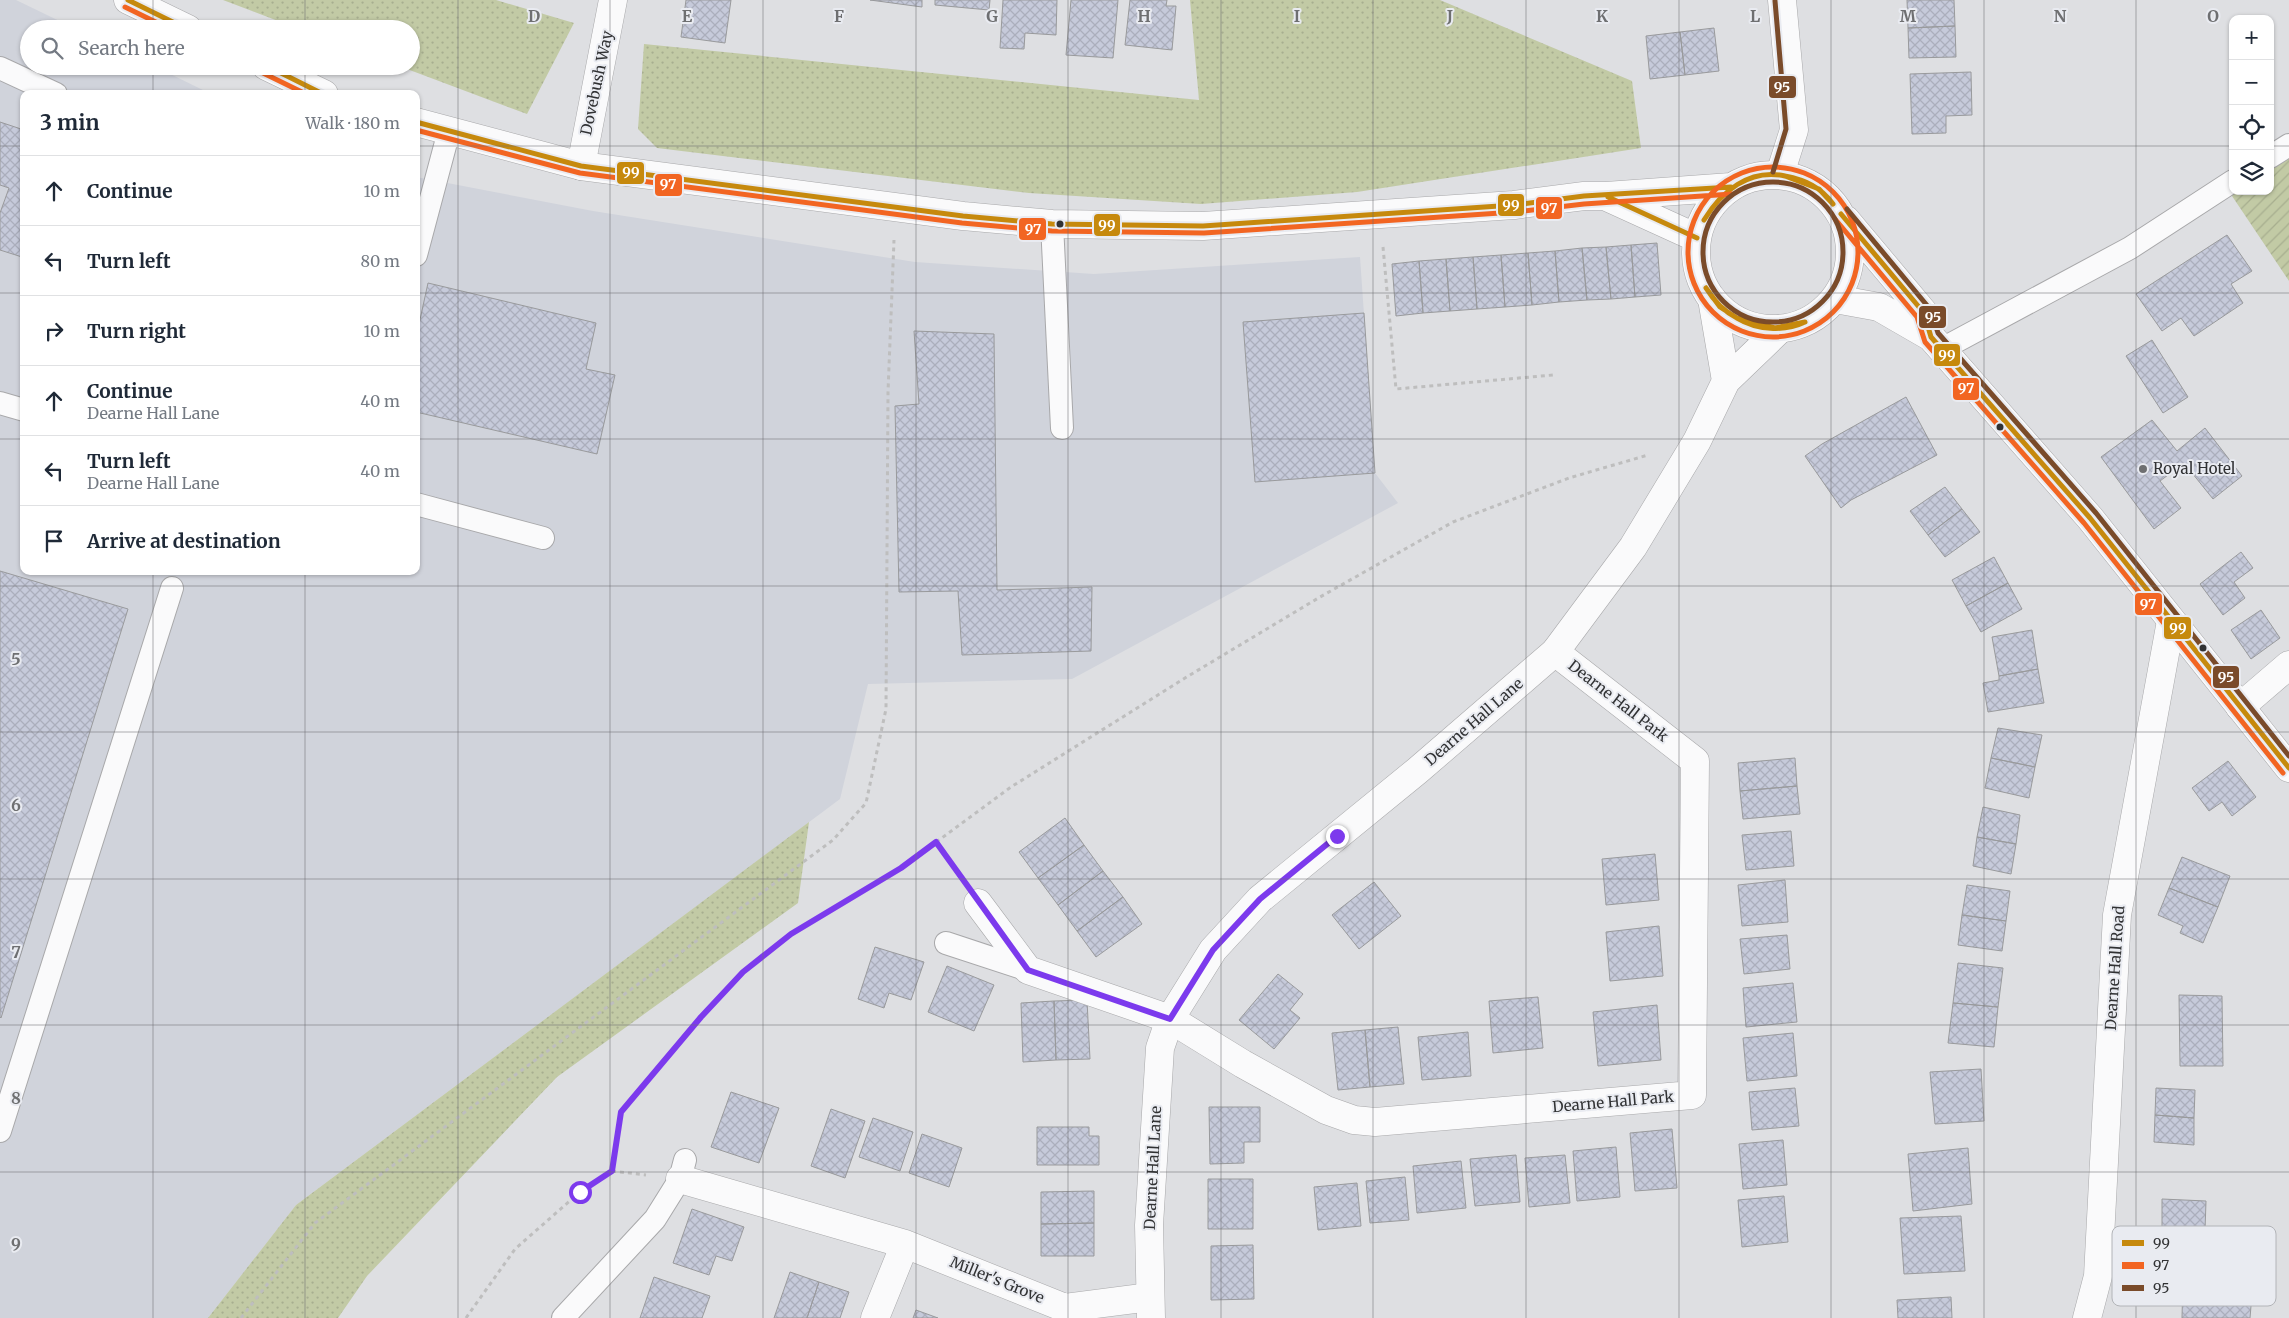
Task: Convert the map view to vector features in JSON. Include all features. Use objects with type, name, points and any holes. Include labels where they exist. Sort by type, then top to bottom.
[{"type":"main road","points":[[128,0],[169,20]]},
{"type":"main road","name":"Dovebush Way","points":[[581,166],[613,0]]},
{"type":"main road","points":[[1780,174],[1794,130],[1782,0]]},
{"type":"main road","points":[[285,75],[316,90]]},
{"type":"main road","points":[[420,123],[581,166],[896,208],[1052,224],[1203,226],[1514,205],[1584,196],[1731,187]]},
{"type":"main road","points":[[1841,214],[1849,235],[1851,257],[1846,279],[1835,299],[1820,314],[1801,324],[1780,329],[1754,327],[1731,317],[1712,299],[1701,281],[1696,260],[1697,238],[1703,218],[1715,201],[1731,187],[1754,176],[1780,174],[1804,180],[1826,194],[1924,313],[1937,343]]},
{"type":"main road","points":[[1606,196],[1697,238]]},
{"type":"main road","points":[[1712,299],[1726,381]]},
{"type":"main road","points":[[1835,299],[1879,307],[1937,343],[2090,518],[2289,768]]},
{"type":"main road","name":"Dearne Hall Lane","points":[[1150,1307],[1149,1225],[1152,1152],[1160,1048],[1170,1019],[1213,950],[1260,899],[1417,771],[1555,652],[1633,547],[1697,441],[1726,381],[1780,329]]},
{"type":"main road","name":"Dearne Hall Road","points":[[2087,1318],[2098,1276],[2117,916],[2171,621]]},
{"type":"main road","name":"Dearne Hall Park","points":[[1170,1019],[1243,1064],[1326,1110],[1354,1120],[1375,1122],[1692,1095],[1695,761],[1555,652]]},
{"type":"main road","points":[[2240,707],[2289,665]]},
{"type":"main road","points":[[978,902],[1028,970],[1170,1019]]},
{"type":"main road","name":"Miller's Grove","points":[[682,1169],[905,1244],[1065,1308],[1150,1307]]},
{"type":"main road","points":[[875,1318],[905,1244]]},
{"type":"lane","points":[[0,68],[47,90]]},
{"type":"lane","points":[[420,240],[449,131]]},
{"type":"lane","points":[[2274,154],[2289,145]]},
{"type":"lane","points":[[1937,343],[2130,248],[2229,185]]},
{"type":"lane","points":[[1052,224],[1062,428]]},
{"type":"lane","points":[[0,403],[20,409]]},
{"type":"lane","points":[[420,505],[543,538]]},
{"type":"lane","points":[[0,1131],[172,588]]},
{"type":"lane","points":[[946,943],[1028,970]]},
{"type":"lane","name":"Miller's Grove","points":[[563,1318],[655,1219],[682,1169]]},
{"type":"path","points":[[241,1318],[315,1224],[833,840],[866,803],[886,709],[888,392],[896,208]]},
{"type":"path","points":[[1381,214],[1396,389],[1553,375]]},
{"type":"path","points":[[466,1318],[516,1249],[580,1192],[612,1171],[621,1112],[701,1017],[743,972],[791,934],[901,868],[1011,787],[1185,678],[1320,597],[1453,522],[1569,478],[1697,441]]},
{"type":"path","points":[[936,842],[978,902]]},
{"type":"shaded area","points":[[0,0],[16,0],[57,20],[20,20],[20,75],[172,75],[203,90],[20,90],[20,575],[420,575],[420,178],[593,211],[915,262],[1094,274],[1360,257],[1375,473],[1398,503],[1072,679],[868,684],[840,799],[296,1205],[208,1318],[0,1318]]},
{"type":"green space","points":[[223,0],[496,0],[574,23],[527,114],[420,74],[420,20],[275,20]]},
{"type":"green space","points":[[1190,0],[1440,0],[1632,81],[1641,148],[1357,192],[1201,204],[1029,193],[657,148],[638,129],[644,44],[1199,100]]},
{"type":"green space","points":[[2289,156],[2289,281],[2231,195],[2274,195],[2274,165]]},
{"type":"green space","points":[[809,822],[798,903],[557,1077],[367,1276],[338,1318],[208,1318],[296,1205]]},
{"type":"building","points":[[686,0],[731,0],[725,43],[681,37]]},
{"type":"building","points":[[870,0],[922,0],[922,7]]},
{"type":"building","points":[[935,0],[990,0],[989,10],[935,5]]},
{"type":"building","points":[[1003,0],[1057,0],[1056,35],[1025,33],[1024,49],[1000,48]]},
{"type":"building","points":[[1071,0],[1118,0],[1113,58],[1066,55]]},
{"type":"building","points":[[1130,0],[1167,0],[1166,6],[1176,6],[1172,50],[1125,45]]},
{"type":"building","points":[[1907,0],[1954,0],[1955,26],[1908,28]]},
{"type":"building","points":[[1955,26],[1956,57],[1909,58],[1908,28]]},
{"type":"building","points":[[1714,28],[1719,71],[1685,75],[1680,32]]},
{"type":"building","points":[[1680,32],[1685,75],[1650,79],[1646,36]]},
{"type":"building","points":[[1971,72],[1972,115],[1946,116],[1946,133],[1912,134],[1910,74]]},
{"type":"building","points":[[0,122],[20,129],[20,256],[0,250],[0,213],[9,188],[0,185]]},
{"type":"building","points":[[2227,235],[2252,271],[2231,284],[2243,303],[2194,336],[2181,318],[2162,331],[2136,294]]},
{"type":"building","points":[[1657,243],[1661,295],[1635,297],[1631,245]]},
{"type":"building","points":[[1631,245],[1635,297],[1611,299],[1606,247]]},
{"type":"building","points":[[1606,247],[1611,299],[1587,300],[1582,248]]},
{"type":"building","points":[[1582,248],[1587,300],[1559,302],[1555,251]]},
{"type":"building","points":[[1555,251],[1559,302],[1532,305],[1528,253]]},
{"type":"building","points":[[1528,253],[1532,305],[1505,307],[1501,255]]},
{"type":"building","points":[[1501,255],[1505,307],[1477,309],[1473,257]]},
{"type":"building","points":[[1473,257],[1477,309],[1450,311],[1446,259]]},
{"type":"building","points":[[1446,259],[1450,311],[1423,313],[1419,261]]},
{"type":"building","points":[[1419,261],[1423,313],[1396,316],[1392,264]]},
{"type":"building","points":[[428,283],[596,323],[586,369],[615,375],[597,454],[420,413],[420,320]]},
{"type":"building","points":[[1364,313],[1375,473],[1255,482],[1243,322]]},
{"type":"building","points":[[914,331],[994,334],[997,590],[1092,587],[1091,651],[962,655],[958,591],[899,592],[895,406],[919,404]]},
{"type":"building","points":[[2152,340],[2188,397],[2163,413],[2126,356]]},
{"type":"building","points":[[1906,397],[1937,455],[1851,500],[1841,508],[1805,456],[1822,444]]},
{"type":"building","name":"Royal Hotel","points":[[2152,420],[2177,451],[2205,428],[2242,476],[2213,499],[2184,463],[2160,481],[2181,508],[2154,529],[2101,457]]},
{"type":"building","points":[[1945,487],[1962,509],[1928,535],[1910,511]]},
{"type":"building","points":[[1962,509],[1980,532],[1945,557],[1928,535]]},
{"type":"building","points":[[2241,552],[2253,568],[2234,582],[2245,598],[2223,615],[2200,584]]},
{"type":"building","points":[[1994,557],[2008,583],[1966,606],[1952,580]]},
{"type":"building","points":[[0,571],[128,609],[1,1018],[0,1017]]},
{"type":"building","points":[[2008,583],[2022,609],[1981,632],[1966,606]]},
{"type":"building","points":[[2261,610],[2280,638],[2251,659],[2231,630]]},
{"type":"building","points":[[2032,630],[2038,669],[1999,676],[1992,637]]},
{"type":"building","points":[[2038,669],[2044,703],[1988,712],[1983,683],[1999,680],[1999,676]]},
{"type":"building","points":[[1998,728],[2042,735],[2035,767],[1991,758]]},
{"type":"building","points":[[1795,758],[1797,786],[1740,791],[1738,763]]},
{"type":"building","points":[[1991,758],[2035,767],[2029,798],[1985,788]]},
{"type":"building","points":[[2228,761],[2256,797],[2232,816],[2222,802],[2209,811],[2192,788]]},
{"type":"building","points":[[1797,786],[1800,814],[1743,819],[1740,791]]},
{"type":"building","points":[[1983,807],[2020,815],[2016,844],[1977,837]]},
{"type":"building","points":[[1065,818],[1084,845],[1038,878],[1019,852]]},
{"type":"building","points":[[1791,831],[1794,866],[1746,870],[1742,835]]},
{"type":"building","points":[[1977,837],[2016,844],[2011,874],[1973,866]]},
{"type":"building","points":[[1084,845],[1103,871],[1058,905],[1038,878]]},
{"type":"building","points":[[1655,854],[1659,900],[1606,905],[1602,859]]},
{"type":"building","points":[[2182,857],[2230,876],[2218,907],[2169,888]]},
{"type":"building","points":[[1103,871],[1123,897],[1077,931],[1058,905]]},
{"type":"building","points":[[1785,880],[1788,922],[1742,926],[1738,885]]},
{"type":"building","points":[[1374,882],[1401,916],[1359,949],[1332,915]]},
{"type":"building","points":[[1967,885],[2010,891],[2006,921],[1962,915]]},
{"type":"building","points":[[2169,888],[2218,907],[2203,943],[2180,933],[2183,926],[2158,915]]},
{"type":"building","points":[[1123,897],[1142,924],[1096,957],[1077,931]]},
{"type":"building","points":[[1962,915],[2006,921],[2002,951],[1958,945]]},
{"type":"building","points":[[1659,926],[1663,976],[1610,981],[1606,932]]},
{"type":"building","points":[[1787,935],[1790,969],[1744,974],[1740,939]]},
{"type":"building","points":[[875,947],[924,962],[911,1000],[889,993],[884,1008],[858,999]]},
{"type":"building","points":[[1958,963],[2003,968],[1998,1007],[1953,1003]]},
{"type":"building","points":[[947,966],[994,985],[974,1031],[928,1012]]},
{"type":"building","points":[[1278,974],[1303,994],[1290,1010],[1300,1018],[1274,1049],[1239,1020]]},
{"type":"building","points":[[1793,983],[1797,1022],[1746,1027],[1743,988]]},
{"type":"building","points":[[2179,995],[2222,996],[2223,1066],[2180,1066]]},
{"type":"building","points":[[1538,997],[1543,1048],[1493,1053],[1489,1001]]},
{"type":"building","points":[[1087,1000],[1090,1059],[1056,1060],[1054,1001]]},
{"type":"building","points":[[1054,1001],[1056,1060],[1023,1062],[1021,1003]]},
{"type":"building","points":[[1953,1003],[1998,1007],[1994,1047],[1948,1043]]},
{"type":"building","points":[[1657,1005],[1661,1060],[1598,1066],[1593,1012]]},
{"type":"building","points":[[1398,1027],[1404,1084],[1370,1087],[1365,1030]]},
{"type":"building","points":[[1365,1030],[1370,1087],[1338,1090],[1332,1033]]},
{"type":"building","points":[[1468,1032],[1471,1076],[1422,1080],[1418,1037]]},
{"type":"building","points":[[1793,1033],[1797,1076],[1747,1081],[1743,1038]]},
{"type":"building","points":[[1981,1069],[1984,1121],[1935,1124],[1930,1072]]},
{"type":"building","points":[[1795,1088],[1799,1126],[1752,1130],[1749,1092]]},
{"type":"building","points":[[2156,1088],[2195,1090],[2194,1118],[2155,1115]]},
{"type":"building","points":[[731,1092],[779,1108],[759,1163],[711,1147]]},
{"type":"building","points":[[1209,1107],[1260,1107],[1260,1142],[1244,1142],[1244,1163],[1210,1164]]},
{"type":"building","points":[[831,1109],[865,1121],[845,1178],[811,1166]]},
{"type":"building","points":[[2155,1115],[2194,1118],[2194,1145],[2154,1142]]},
{"type":"building","points":[[873,1118],[913,1132],[900,1171],[859,1157]]},
{"type":"building","points":[[1037,1127],[1089,1127],[1089,1136],[1099,1136],[1099,1165],[1037,1165]]},
{"type":"building","points":[[1672,1129],[1677,1188],[1635,1191],[1630,1133]]},
{"type":"building","points":[[922,1134],[962,1148],[949,1187],[909,1173]]},
{"type":"building","points":[[1783,1140],[1787,1185],[1743,1189],[1739,1144]]},
{"type":"building","points":[[1616,1147],[1620,1197],[1577,1201],[1573,1151]]},
{"type":"building","points":[[1968,1148],[1972,1204],[1913,1211],[1908,1154]]},
{"type":"building","points":[[1516,1155],[1520,1202],[1475,1206],[1470,1159]]},
{"type":"building","points":[[1565,1155],[1570,1203],[1529,1207],[1525,1158]]},
{"type":"building","points":[[1461,1161],[1466,1208],[1417,1213],[1413,1166]]},
{"type":"building","points":[[1405,1177],[1409,1220],[1370,1223],[1366,1181]]},
{"type":"building","points":[[1208,1179],[1253,1179],[1253,1229],[1208,1229]]},
{"type":"building","points":[[1357,1183],[1361,1226],[1318,1230],[1314,1187]]},
{"type":"building","points":[[1094,1191],[1094,1223],[1041,1224],[1041,1192]]},
{"type":"building","points":[[1784,1196],[1788,1242],[1742,1247],[1738,1200]]},
{"type":"building","points":[[2162,1199],[2206,1201],[2205,1226],[2162,1226]]},
{"type":"building","points":[[692,1209],[744,1227],[732,1261],[716,1256],[709,1275],[673,1263]]},
{"type":"building","points":[[1961,1216],[1965,1271],[1904,1274],[1900,1218]]},
{"type":"building","points":[[1094,1223],[1094,1256],[1041,1256],[1041,1224]]},
{"type":"building","points":[[1253,1245],[1254,1299],[1211,1300],[1211,1246]]},
{"type":"building","points":[[790,1272],[819,1282],[807,1318],[774,1318]]},
{"type":"building","points":[[654,1277],[710,1296],[702,1318],[640,1318]]},
{"type":"building","points":[[819,1282],[849,1292],[840,1318],[807,1318]]},
{"type":"building","points":[[1951,1297],[1952,1318],[1898,1318],[1897,1300]]},
{"type":"building","points":[[2182,1306],[2251,1306],[2250,1318],[2182,1318]]},
{"type":"building","points":[[916,1310],[938,1318],[913,1318]]},
{"type":"transit line","name":"99","points":[[128,0],[169,20]]},
{"type":"transit line","name":"95","points":[[1773,172],[1786,129],[1775,1]]},
{"type":"transit line","name":"97","points":[[125,7],[152,20]]},
{"type":"transit line","name":"97","points":[[267,75],[298,90]]},
{"type":"transit line","name":"99","points":[[285,75],[315,90]]},
{"type":"transit line","name":"99","points":[[420,123],[581,166],[963,216],[1052,224],[1203,226],[1514,205],[1584,196],[1731,187]]},
{"type":"transit line","name":"97","points":[[420,131],[580,173],[962,223],[1052,231],[1204,233],[1515,212],[1584,204],[1732,194]]},
{"type":"transit line","name":"97","points":[[1773,167],[1798,171],[1813,177],[1833,192],[1848,212],[1854,227],[1858,252],[1854,277],[1848,292],[1833,312],[1813,327],[1798,333],[1773,337],[1748,333],[1733,327],[1713,312],[1698,292],[1692,277],[1688,252],[1692,227],[1698,212],[1713,192],[1733,177],[1748,171],[1773,167]]},
{"type":"transit line","name":"99","points":[[1704,220],[1719,200],[1737,184],[1760,176],[1772,174],[1785,176]]},
{"type":"transit line","name":"99","points":[[1785,176],[1812,185],[1833,204]]},
{"type":"transit line","name":"99","points":[[1785,176],[1819,189],[1833,204]]},
{"type":"transit line","name":"95","points":[[1773,182],[1800,188],[1812,194],[1822,203],[1831,213],[1837,225],[1843,252],[1837,279],[1831,291],[1822,301],[1812,310],[1800,316],[1773,322],[1746,316],[1734,310],[1724,301],[1715,291],[1709,279],[1703,252],[1709,225],[1715,213],[1724,203],[1734,194],[1746,188],[1773,182]]},
{"type":"transit line","name":"99","points":[[1608,197],[1697,238]]},
{"type":"transit line","name":"95","points":[[1847,209],[1930,309],[1938,333],[2096,513],[2289,756]]},
{"type":"transit line","name":"99","points":[[1841,214],[1924,313],[1931,337],[2090,518],[2289,768]]},
{"type":"transit line","name":"97","points":[[1835,219],[1917,317],[1925,342],[2084,523],[2283,773]]},
{"type":"transit line","name":"99","points":[[1706,288],[1719,305],[1737,318]]},
{"type":"transit line","name":"99","points":[[1706,288],[1720,307],[1737,318]]},
{"type":"transit line","name":"99","points":[[1737,318],[1775,328],[1805,322]]},
{"type":"transit line","name":"99","points":[[1737,318],[1753,325],[1771,328],[1788,327],[1805,322]]},
{"type":"place","name":"Royal Hotel","points":[[2143,469]]},
{"type":"route","points":[[580,1192],[612,1171],[621,1112],[701,1017],[743,972],[791,934],[901,868],[936,842],[1028,970],[1170,1019],[1213,950],[1260,899],[1337,836]]}]
